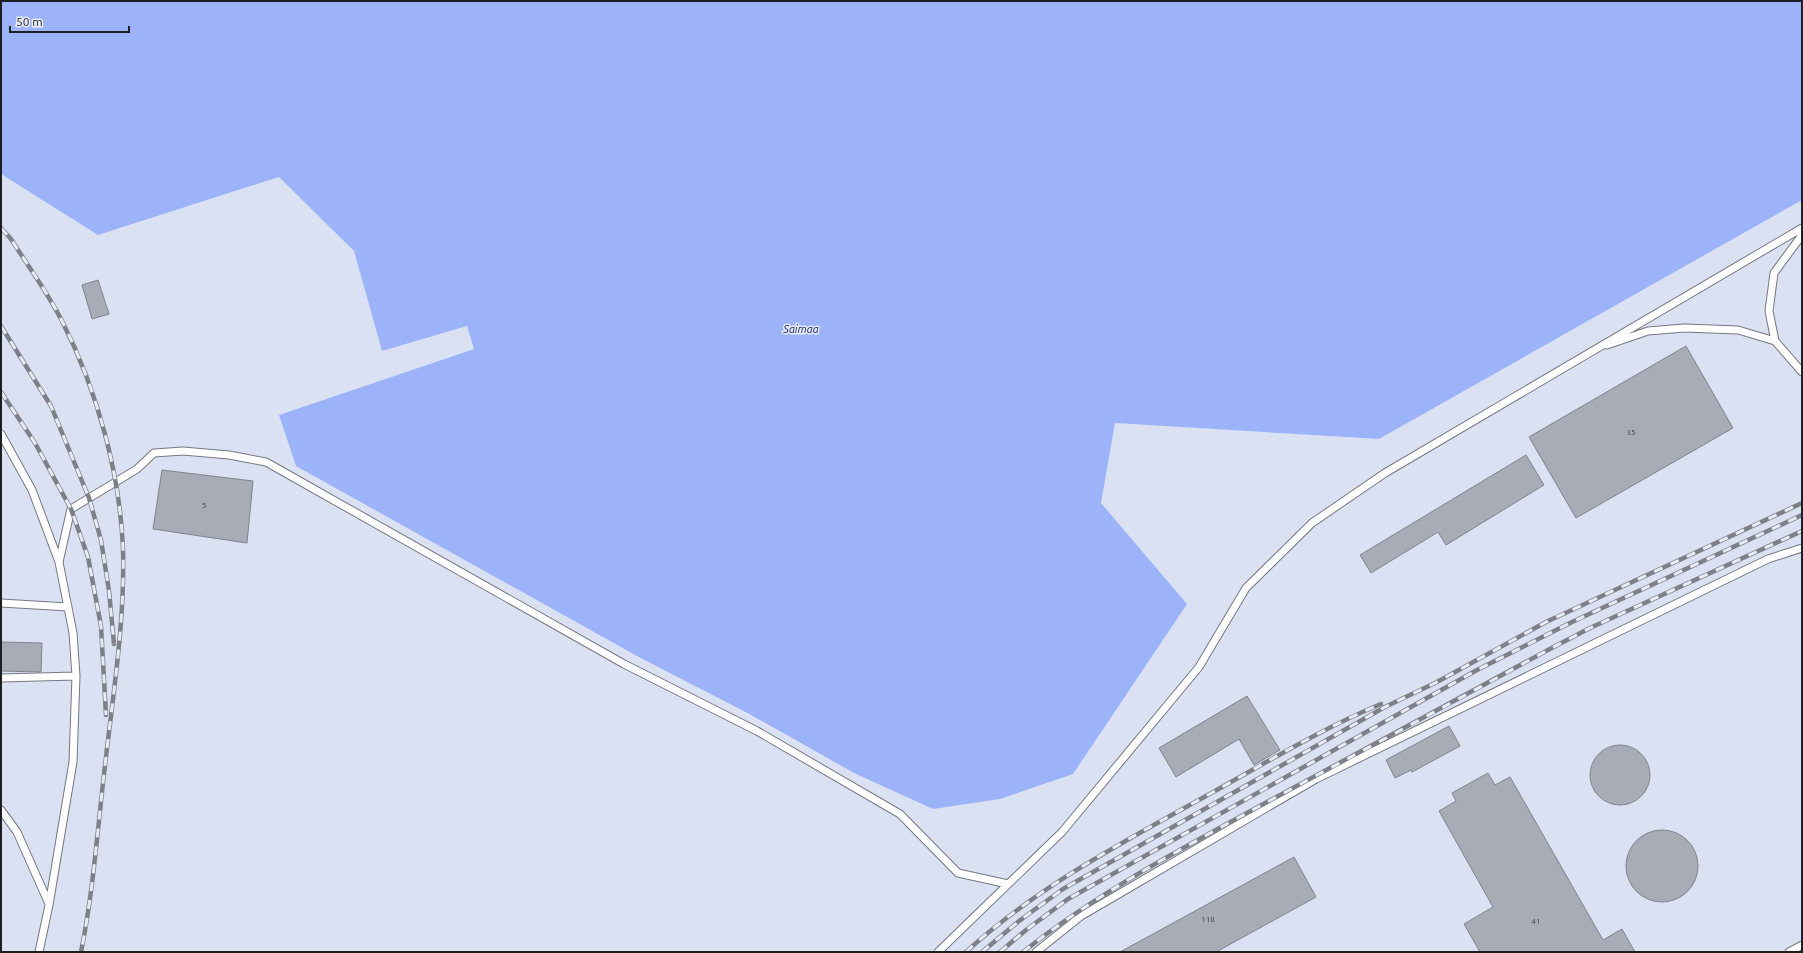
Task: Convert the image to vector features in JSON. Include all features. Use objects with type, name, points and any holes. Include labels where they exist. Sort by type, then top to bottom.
[{"type":"lane","points":[[938,952],[1062,832],[1199,667],[1246,588],[1312,523],[1385,473],[1802,228]]},
{"type":"lane","points":[[1802,235],[1774,274],[1769,311],[1775,341],[1802,372]]},
{"type":"lane","points":[[1592,350],[1648,331],[1684,328],[1738,330],[1775,341]]},
{"type":"lane","points":[[1,434],[32,490],[59,562],[72,633],[76,676],[73,762],[49,905],[39,952]]},
{"type":"lane","points":[[59,562],[71,509],[137,469],[154,453],[183,451],[229,455],[266,462],[624,664],[757,730],[900,814],[958,873],[1008,884]]},
{"type":"lane","points":[[1036,952],[1081,916],[1316,779],[1768,559],[1802,548]]},
{"type":"lane","points":[[1,603],[68,607]]},
{"type":"lane","points":[[1,678],[76,676]]},
{"type":"lane","points":[[1,810],[17,832],[49,905]]},
{"type":"lane","points":[[1789,952],[1802,946]]},
{"type":"shaded area","points":[[1,174],[98,235],[279,177],[354,251],[382,351],[467,326],[474,349],[279,415],[517,589],[854,773],[902,794],[918,803],[1186,604],[1101,503],[1115,423],[1379,439],[1802,200],[1802,952],[1,952]]},
{"type":"water","name":"Saimaa","points":[[1,1],[1802,1],[1802,200],[1379,439],[1115,423],[1101,503],[1187,604],[1073,774],[1000,799],[933,809],[854,773],[749,714],[637,656],[296,466],[279,415],[474,349],[467,326],[382,351],[354,251],[279,177],[98,235],[1,174]]},
{"type":"building","points":[[98,280],[109,314],[92,319],[82,285]]},
{"type":"building","points":[[1686,346],[1733,428],[1576,518],[1529,437]]},
{"type":"building","points":[[1526,455],[1544,485],[1446,545],[1438,532],[1371,573],[1360,555]]},
{"type":"building","points":[[162,470],[253,481],[247,543],[153,529]]},
{"type":"building","points":[[1,642],[42,643],[41,672],[1,671]]},
{"type":"building","points":[[1247,696],[1280,750],[1254,765],[1239,739],[1176,777],[1159,748]]},
{"type":"building","points":[[1449,726],[1460,746],[1412,772],[1411,770],[1395,778],[1386,760]]},
{"type":"building","points":[[1614,745],[1626,745],[1637,750],[1645,758],[1650,769],[1648,787],[1637,800],[1626,805],[1614,805],[1603,800],[1595,792],[1590,781],[1590,769],[1595,758],[1603,750]]},
{"type":"building","points":[[1488,773],[1495,785],[1510,777],[1603,940],[1622,929],[1635,952],[1480,952],[1464,924],[1493,907],[1439,811],[1456,801],[1452,793]]},
{"type":"building","points":[[1655,830],[1669,830],[1676,832],[1688,840],[1696,852],[1698,866],[1696,880],[1688,892],[1676,900],[1669,902],[1655,902],[1648,900],[1636,892],[1628,880],[1626,873],[1626,859],[1628,852],[1636,840],[1648,832]]},
{"type":"building","points":[[1294,857],[1316,897],[1216,952],[1120,952]]},
{"type":"railway","points":[[1,228],[11,239],[51,300],[75,347],[96,403],[112,462],[121,520],[123,549],[121,627],[93,879],[81,952]]},
{"type":"railway","points":[[1,326],[51,406],[89,498],[101,540],[109,591],[114,644]]},
{"type":"railway","points":[[1,392],[35,443],[71,509],[88,557],[101,626],[106,715]]},
{"type":"railway","points":[[982,952],[1019,921],[1063,889],[1385,707],[1437,682],[1546,622],[1802,503]]},
{"type":"railway","points":[[1000,952],[1026,930],[1068,899],[1477,670],[1572,622],[1802,515]]},
{"type":"railway","points":[[1023,952],[1081,910],[1174,853],[1548,650],[1590,628],[1802,531]]},
{"type":"railway","points":[[966,952],[1024,905],[1086,864],[1296,745],[1359,713],[1381,704]]}]
